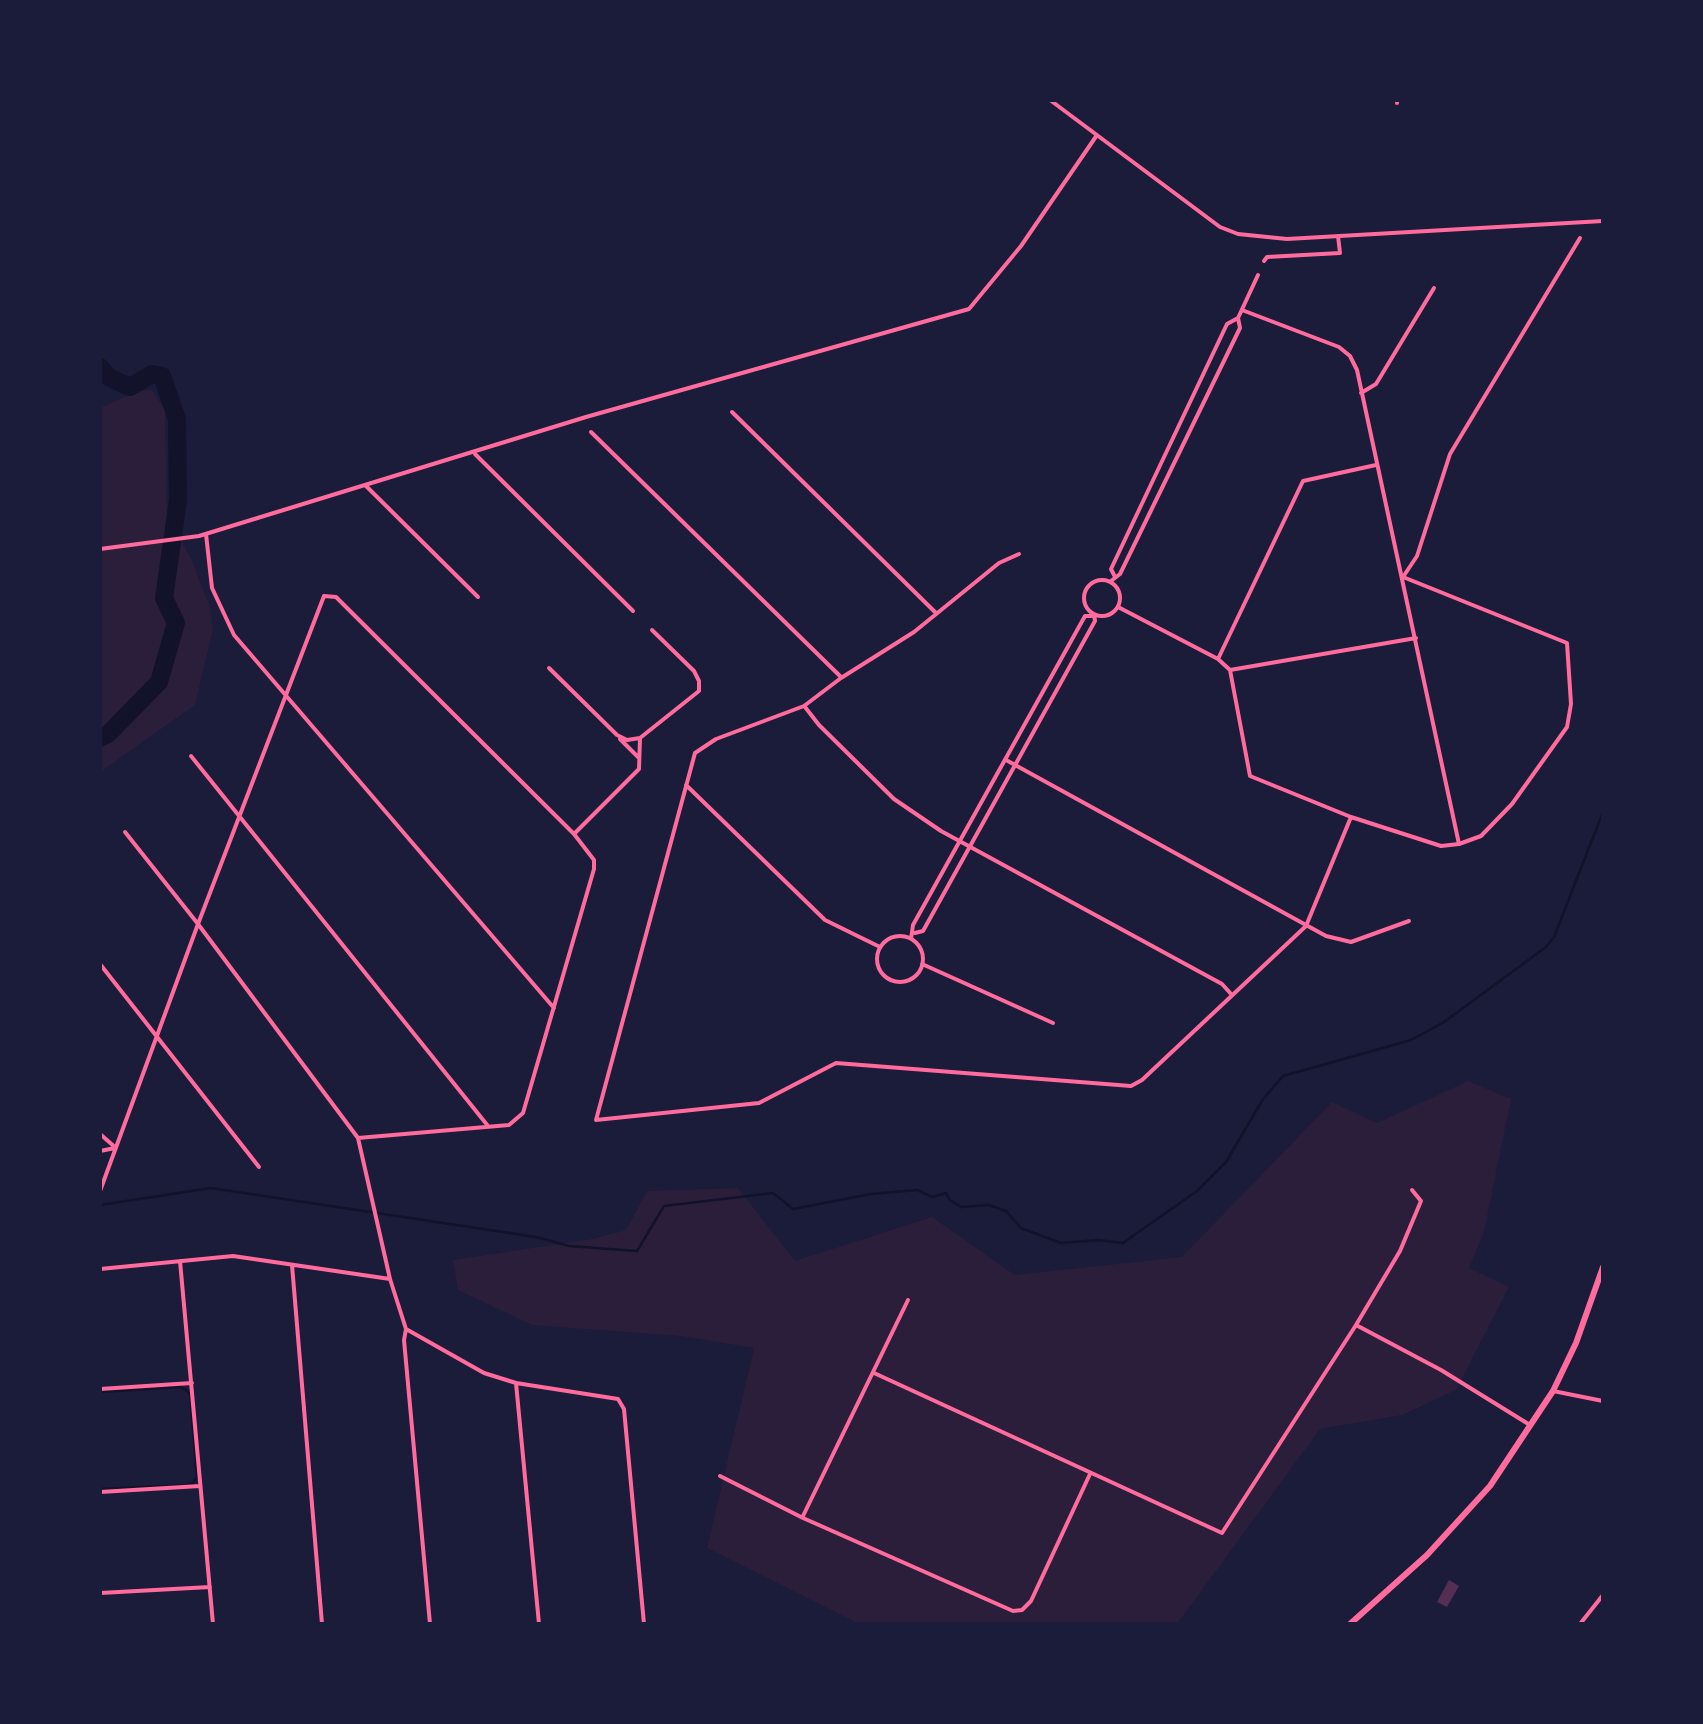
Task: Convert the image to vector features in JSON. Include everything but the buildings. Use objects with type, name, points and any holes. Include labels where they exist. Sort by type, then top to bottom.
[{"type":"main road","points":[[1350,1624],[1457,1525],[1490,1486],[1553,1391],[1576,1343],[1603,1267]]},
{"type":"street","points":[[1050,100],[1220,226],[1238,234],[1287,238],[1603,221]]},
{"type":"street","points":[[100,549],[206,534],[642,401],[969,309],[1020,246],[1097,136]]},
{"type":"street","points":[[1264,261],[1267,256],[1340,252],[1338,236]]},
{"type":"street","points":[[1403,577],[1417,556],[1450,454],[1580,238]]},
{"type":"street","points":[[1238,318],[1240,328],[1120,574],[1112,579],[1088,586],[1084,601],[1093,615],[1095,620],[922,931],[913,936],[894,936],[880,947],[880,970],[889,979],[909,980],[922,964],[922,954],[913,936],[913,924],[1085,616],[1093,615],[1108,615],[1118,607],[1120,592],[1112,579],[1111,569],[1227,324],[1238,318],[1258,275]]},
{"type":"street","points":[[1362,393],[1376,384],[1434,288]]},
{"type":"street","points":[[1242,310],[1339,347],[1350,356],[1362,393],[1459,844]]},
{"type":"street","points":[[732,412],[936,614]]},
{"type":"street","points":[[591,432],[841,678]]},
{"type":"street","points":[[475,454],[633,611]]},
{"type":"street","points":[[1218,659],[1303,481],[1376,465]]},
{"type":"street","points":[[365,485],[478,597]]},
{"type":"street","points":[[206,534],[212,588],[234,635],[554,1008]]},
{"type":"street","points":[[1019,554],[999,562],[914,632],[804,706],[716,739],[695,754],[596,1120],[759,1104],[836,1063],[1131,1086],[1306,926],[1351,817]]},
{"type":"street","points":[[1118,607],[1218,659],[1230,670],[1250,776],[1426,842],[1459,844],[1482,836],[1512,804],[1567,726],[1571,704],[1570,654],[1567,643],[1558,636],[1403,577]]},
{"type":"street","points":[[100,1191],[324,596],[336,597],[574,834],[590,853],[594,870],[524,1114],[509,1125],[358,1138]]},
{"type":"street","points":[[617,736],[627,740],[640,738],[699,691],[700,682],[694,671],[652,630]]},
{"type":"street","points":[[1230,670],[1416,638]]},
{"type":"street","points":[[550,668],[640,758]]},
{"type":"street","points":[[804,706],[894,799],[940,832],[1222,984],[1232,995]]},
{"type":"street","points":[[574,834],[638,769],[640,738]]},
{"type":"street","points":[[191,756],[488,1126]]},
{"type":"street","points":[[1006,760],[1306,926],[1352,942],[1409,921]]},
{"type":"street","points":[[686,786],[825,920],[880,947]]},
{"type":"street","points":[[126,832],[358,1138],[390,1279],[406,1329],[430,1624]]},
{"type":"street","points":[[100,964],[259,1167]]},
{"type":"street","points":[[922,964],[1053,1023]]},
{"type":"street","points":[[100,1134],[116,1148]]},
{"type":"street","points":[[100,1151],[116,1148]]},
{"type":"street","points":[[874,1373],[1222,1533],[1400,1251],[1422,1201],[1412,1190]]},
{"type":"street","points":[[100,1268],[232,1256],[390,1279]]},
{"type":"street","points":[[180,1261],[213,1624]]},
{"type":"street","points":[[292,1265],[322,1624]]},
{"type":"street","points":[[803,1518],[908,1300]]},
{"type":"street","points":[[1356,1326],[1441,1370],[1530,1426]]},
{"type":"street","points":[[406,1329],[484,1373],[618,1399],[624,1408],[644,1624]]},
{"type":"street","points":[[516,1382],[539,1624]]},
{"type":"street","points":[[100,1389],[192,1383]]},
{"type":"street","points":[[1553,1391],[1603,1401]]},
{"type":"street","points":[[720,1476],[803,1518],[1013,1611],[1022,1610],[1031,1601],[1090,1474]]},
{"type":"street","points":[[100,1492],[202,1486]]},
{"type":"street","points":[[100,1593],[210,1588]]},
{"type":"street","points":[[1580,1624],[1603,1595]]},
{"type":"shaded area","points":[[152,390],[165,410],[167,514],[192,561],[210,607],[213,629],[195,705],[100,772],[100,408],[139,391]]},
{"type":"shaded area","points":[[1468,1081],[1511,1099],[1484,1232],[1469,1268],[1509,1287],[1456,1390],[1402,1415],[1320,1429],[1177,1624],[859,1624],[707,1548],[754,1348],[681,1336],[532,1325],[458,1290],[453,1260],[592,1239],[626,1230],[647,1191],[738,1188],[795,1261],[932,1217],[1015,1275],[1182,1257],[1332,1102],[1377,1123]]},
{"type":"waterway","points":[[100,367],[110,378],[130,387],[152,374],[162,376],[177,419],[178,500],[164,598],[176,623],[159,682],[100,738]]},
{"type":"waterway","points":[[100,1205],[211,1188],[536,1237],[569,1246],[637,1251],[664,1206],[773,1193],[793,1209],[871,1194],[917,1190],[932,1197],[946,1193],[961,1207],[989,1205],[1006,1211],[1021,1228],[1061,1243],[1123,1243],[1197,1191],[1226,1162],[1263,1099],[1283,1076],[1411,1040],[1444,1022],[1546,947],[1554,937],[1603,812]]},
{"type":"waterway","points":[[100,1392],[180,1387],[186,1390],[190,1394],[197,1477],[186,1485],[100,1489]]}]
